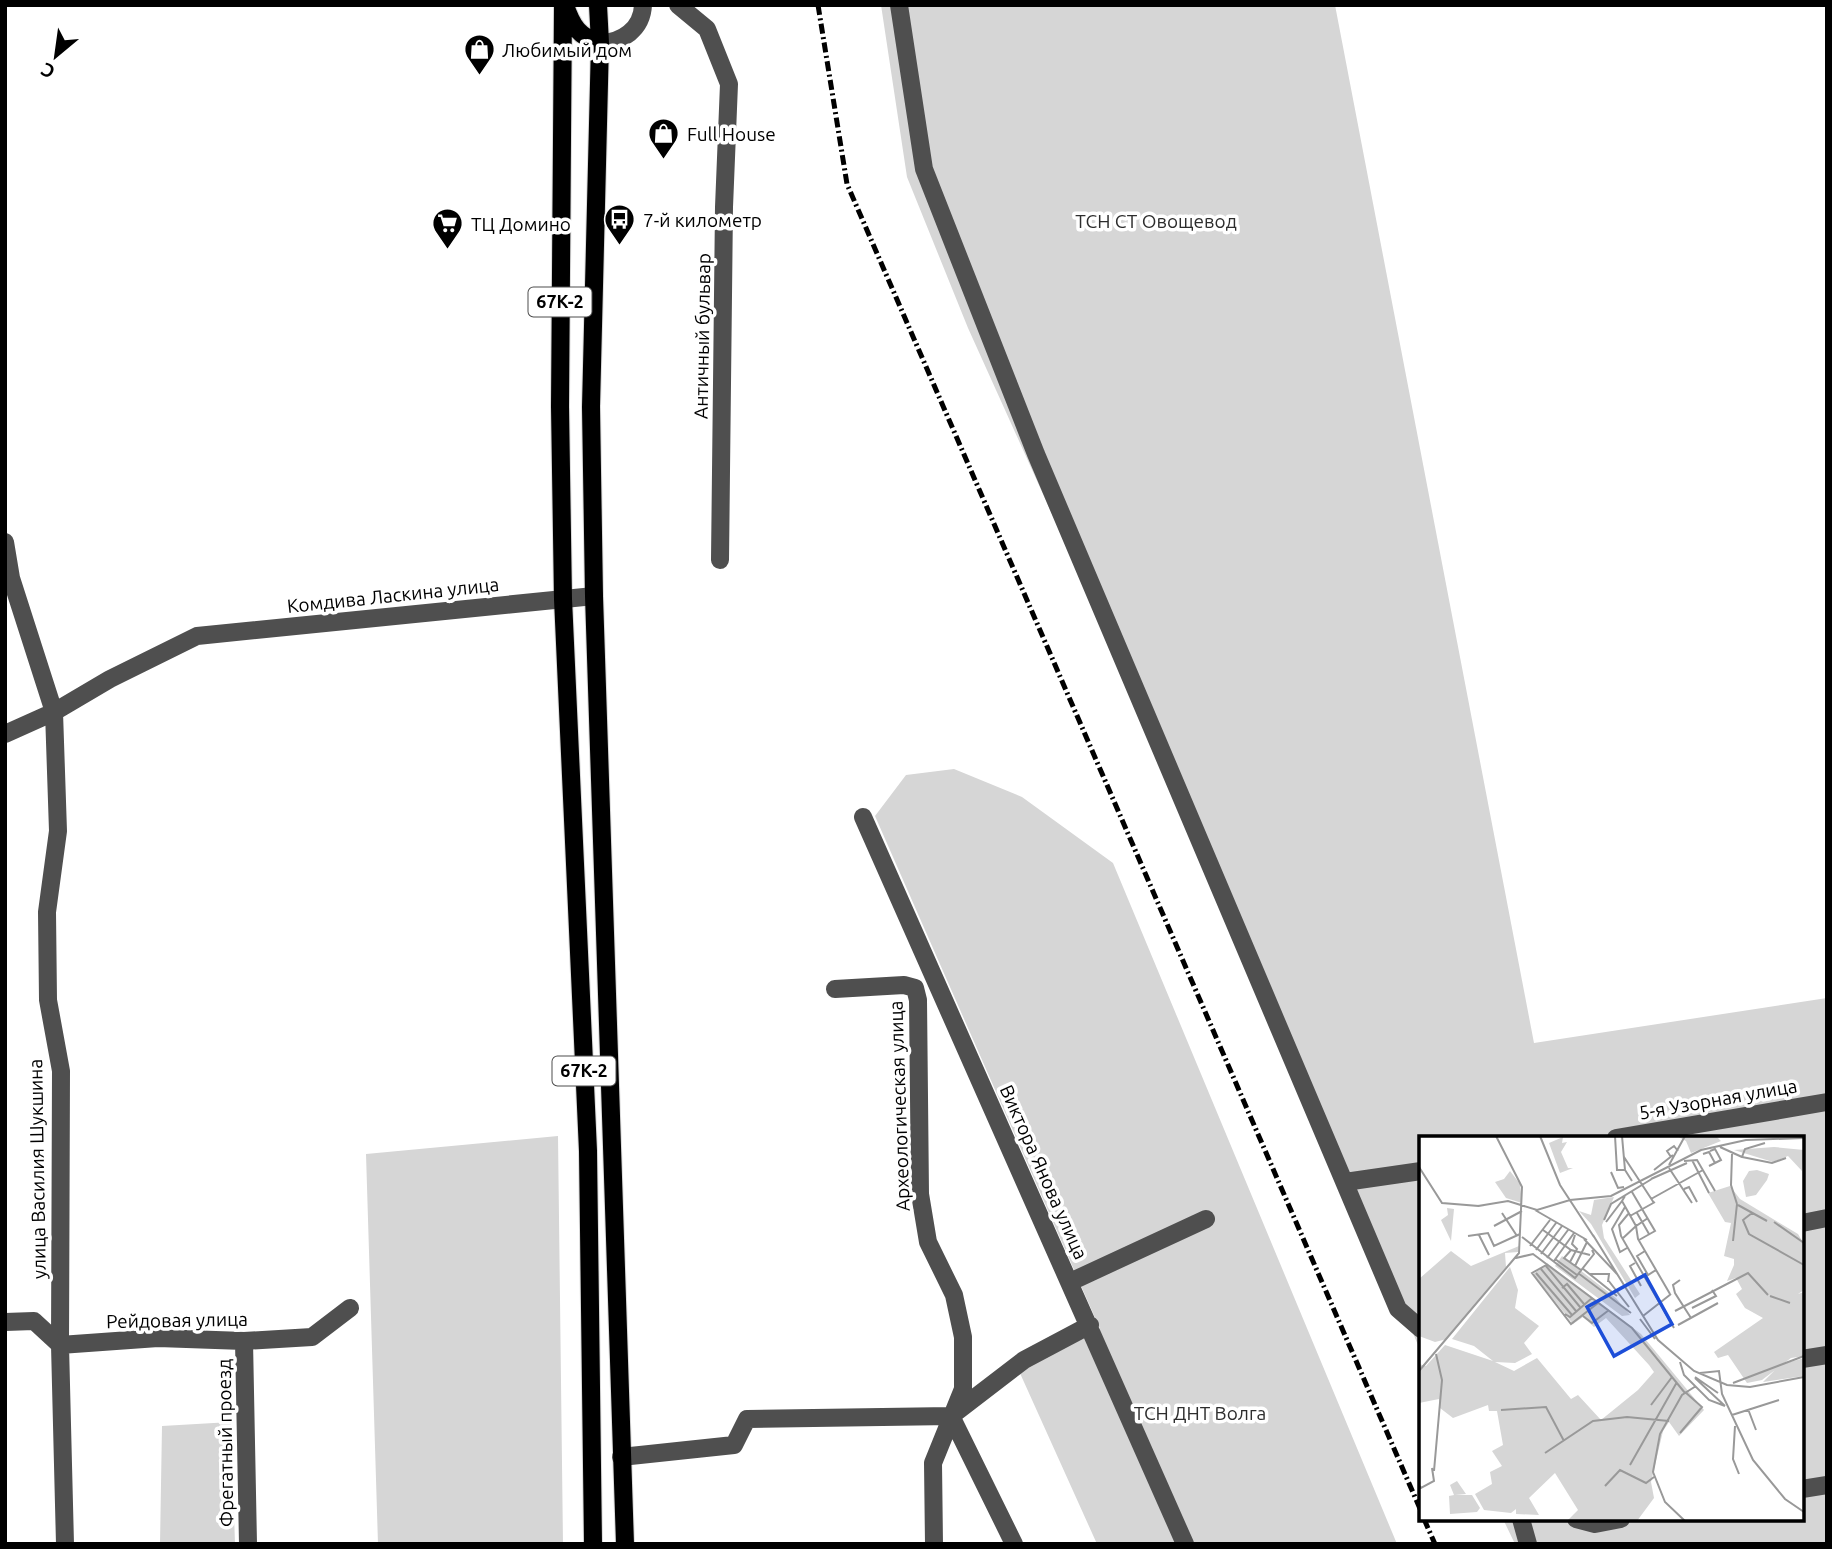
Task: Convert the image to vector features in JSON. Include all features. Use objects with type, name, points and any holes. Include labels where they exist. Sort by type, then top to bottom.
[{"type":"main road","points":[[564,5],[571,22],[583,38],[600,43]]},
{"type":"main road","name":"67К-2","points":[[564,5],[560,406],[563,599],[588,1151],[593,1544]]},
{"type":"main road","name":"67К-2","points":[[598,5],[600,43],[592,407],[594,596],[625,1544]]},
{"type":"street","points":[[600,43],[616,43],[624,37],[643,15],[643,5]]},
{"type":"street","name":"Античный бульвар","points":[[678,5],[707,29],[729,84],[724,207],[720,560]]},
{"type":"street","points":[[899,5],[924,169],[1036,454],[1398,1309],[1419,1327]]},
{"type":"street","name":"улица Василия Шукшина","points":[[5,542],[11,578],[54,712],[58,831],[47,912],[47,937],[48,1000],[61,1071],[60,1345],[65,1544]]},
{"type":"street","name":"Комдива Ласкина улица","points":[[54,712],[110,679],[197,636],[594,596]]},
{"type":"street","points":[[5,734],[54,712]]},
{"type":"street","name":"Виктора Янова улица","points":[[863,817],[1185,1544]]},
{"type":"street","name":"Археологическая улица","points":[[835,989],[904,985],[915,988],[918,1000],[920,1194],[929,1242],[954,1295],[963,1336],[963,1389],[933,1463],[934,1544]]},
{"type":"street","name":"5-я Узорная улица","points":[[1628,1136],[1827,1102]]},
{"type":"street","points":[[1345,1182],[1419,1171]]},
{"type":"street","points":[[1804,1223],[1827,1218]]},
{"type":"street","points":[[1070,1282],[1206,1219]]},
{"type":"street","name":"Рейдовая улица","points":[[60,1345],[158,1338],[244,1341],[312,1337],[350,1308]]},
{"type":"street","points":[[5,1322],[34,1321],[60,1345]]},
{"type":"street","points":[[621,1457],[733,1445],[747,1419],[951,1416],[1024,1360],[1090,1325]]},
{"type":"street","name":"Фрегатный проезд","points":[[244,1341],[248,1544]]},
{"type":"street","points":[[1804,1359],[1827,1355]]},
{"type":"street","points":[[951,1416],[1014,1544]]},
{"type":"street","points":[[1804,1489],[1827,1485]]},
{"type":"street","points":[[1522,1521],[1528,1544]]},
{"type":"street","points":[[1584,1521],[1595,1524],[1611,1521]]},
{"type":"green space","name":"ТСН СТ Овощевод","points":[[881,5],[1335,5],[1534,1043],[1827,998],[1827,1544],[1515,1544],[1504,1521],[1804,1521],[1804,1136],[1419,1136],[1419,1347],[1275,1008],[968,328],[907,177]]},
{"type":"green space","name":"ТСН ДНТ Волга","points":[[954,769],[1022,797],[1113,863],[1397,1544],[1097,1544],[1019,1371],[1100,1329],[875,816],[906,775]]},
{"type":"green space","points":[[558,1136],[563,1544],[378,1544],[366,1154]]},
{"type":"green space","points":[[231,1422],[235,1544],[160,1544],[162,1426]]},
{"type":"railway","points":[[818,5],[847,184],[1419,1506]]},
{"type":"railway","points":[[1425,1521],[1435,1544]]},
{"type":"place","name":"Любимый дом","points":[[479,77]]},
{"type":"place","name":"Full House","points":[[664,161]]},
{"type":"place","name":"7-й километр","points":[[620,247]]},
{"type":"place","name":"ТЦ Домино","points":[[448,251]]}]
